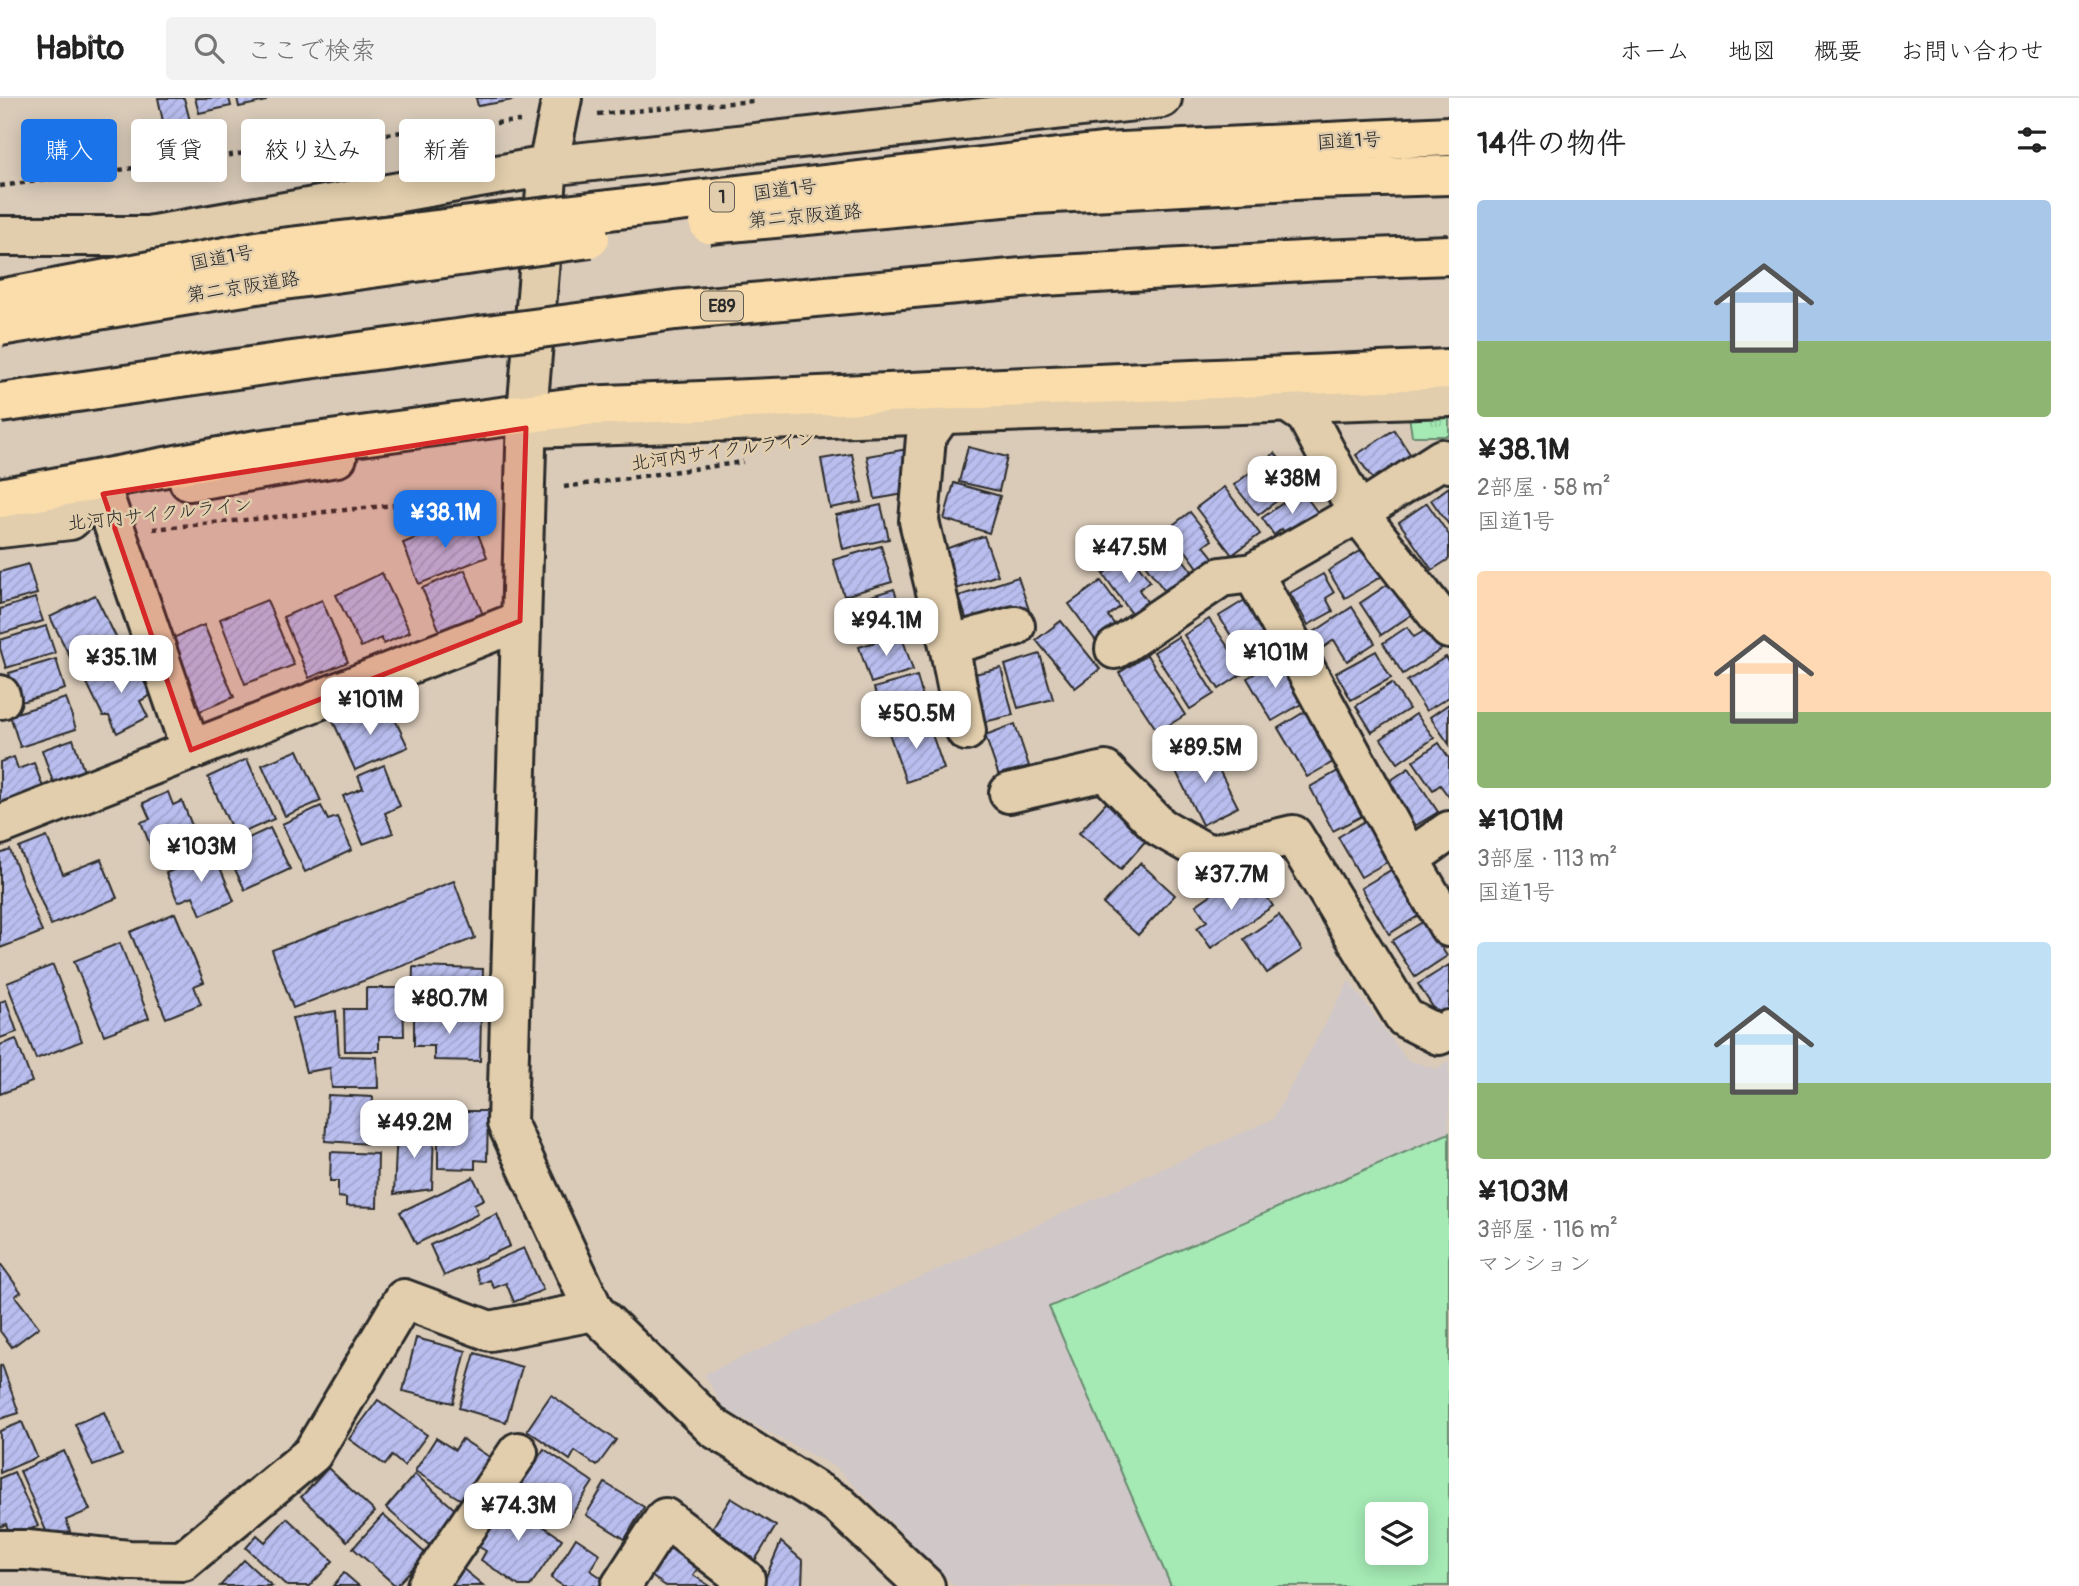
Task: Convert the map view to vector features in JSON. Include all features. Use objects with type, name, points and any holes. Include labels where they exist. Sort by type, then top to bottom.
[{"type":"highway","name":"国道1号","points":[[0,299],[262,250],[1102,153],[1449,136]]},
{"type":"highway","name":"第二京阪道路","points":[[0,326],[269,282],[660,229],[1035,194],[1313,179],[1449,175]]},
{"type":"highway","name":"E89","points":[[0,403],[675,310],[1043,276],[1449,255]]},
{"type":"highway","points":[[0,498],[257,450],[526,420],[597,405],[1449,369]]},
{"type":"street","points":[[0,236],[148,236],[548,166],[1162,98]]},
{"type":"street","points":[[560,108],[548,166],[526,420],[507,1123],[594,1311],[714,1428],[840,1506],[925,1586]]},
{"type":"street","points":[[0,511],[526,420],[943,413],[1449,397]]},
{"type":"street","points":[[1287,402],[1306,415],[1358,513],[1449,629]]},
{"type":"street","points":[[943,413],[926,437],[919,521],[950,645],[966,731]]},
{"type":"street","points":[[1115,649],[1221,577],[1254,573],[1358,513],[1442,458],[1449,463]]},
{"type":"street","points":[[0,528],[70,520],[100,495]]},
{"type":"street","points":[[100,495],[116,532],[191,750]]},
{"type":"street","points":[[1254,573],[1409,859],[1449,927]]},
{"type":"street","points":[[0,825],[520,621]]},
{"type":"street","points":[[950,645],[1015,626]]},
{"type":"street","points":[[1009,793],[1105,772],[1160,827],[1209,855],[1293,835],[1405,1018],[1439,1035],[1449,1030]]},
{"type":"street","points":[[1409,859],[1449,831]]},
{"type":"street","points":[[0,1550],[27,1550],[120,1573],[187,1573],[312,1454],[404,1300],[490,1331],[594,1311]]},
{"type":"street","points":[[427,1586],[519,1452]]},
{"type":"street","points":[[621,1586],[665,1518],[744,1579],[740,1586]]},
{"type":"path","points":[[0,186],[432,128],[560,108],[762,100]]},
{"type":"path","name":"北河内サイクルライン","points":[[116,532],[524,493],[746,462]]},
{"type":"highlighted area","points":[[526,428],[520,621],[191,750],[103,494]]},
{"type":"shaded area","points":[[1349,981],[1407,1060],[1437,1069],[1449,1061],[1449,1586],[955,1586],[837,1468],[723,1408],[705,1374],[1273,1119]]},
{"type":"green space","points":[[1449,414],[1449,436],[1412,436],[1409,416]]},
{"type":"green space","points":[[1449,1133],[1449,1586],[1171,1586],[1049,1307]]},
{"type":"building","points":[[158,98],[184,98],[189,119],[162,119]]},
{"type":"building","points":[[195,98],[229,98],[231,106],[199,113]]},
{"type":"building","points":[[237,98],[265,98],[266,101],[239,107]]},
{"type":"building","points":[[476,98],[512,98],[513,100],[478,106]]},
{"type":"building","points":[[1394,430],[1416,463],[1379,488],[1356,455]]},
{"type":"building","points":[[968,447],[1007,457],[999,491],[959,482]]},
{"type":"building","points":[[908,449],[916,492],[875,499],[867,456]]},
{"type":"building","points":[[1275,453],[1299,484],[1258,515],[1234,485]]},
{"type":"building","points":[[852,454],[862,502],[830,508],[821,459]]},
{"type":"building","points":[[954,483],[1000,496],[989,533],[944,519]]},
{"type":"building","points":[[1224,487],[1260,534],[1232,555],[1196,508]]},
{"type":"building","points":[[1449,487],[1449,525],[1431,500]]},
{"type":"building","points":[[1301,490],[1321,517],[1290,539],[1282,529],[1274,535],[1262,518]]},
{"type":"building","points":[[1427,503],[1449,535],[1449,559],[1432,570],[1399,522]]},
{"type":"building","points":[[881,505],[889,539],[843,549],[836,515]]},
{"type":"building","points":[[1190,512],[1212,540],[1204,546],[1217,562],[1202,573],[1169,528]]},
{"type":"building","points":[[471,516],[487,557],[419,584],[403,543]]},
{"type":"building","points":[[1161,530],[1197,578],[1170,598],[1134,550]]},
{"type":"building","points":[[984,536],[998,575],[956,589],[942,550]]},
{"type":"building","points":[[881,546],[892,582],[844,596],[833,560]]},
{"type":"building","points":[[1367,547],[1384,575],[1345,598],[1328,571]]},
{"type":"building","points":[[1130,554],[1150,581],[1139,590],[1151,607],[1135,618],[1103,574]]},
{"type":"building","points":[[28,564],[37,594],[0,604],[0,572]]},
{"type":"building","points":[[465,570],[483,615],[440,632],[422,588]]},
{"type":"building","points":[[382,573],[410,632],[384,644],[381,638],[361,647],[336,595]]},
{"type":"building","points":[[1323,574],[1334,593],[1326,598],[1333,611],[1308,625],[1290,593]]},
{"type":"building","points":[[1018,577],[1029,610],[970,630],[959,596]]},
{"type":"building","points":[[1101,581],[1120,607],[1108,616],[1119,630],[1099,645],[1069,604]]},
{"type":"building","points":[[1393,581],[1414,613],[1381,635],[1360,603]]},
{"type":"building","points":[[894,589],[905,624],[859,638],[848,603]]},
{"type":"building","points":[[95,595],[121,647],[76,669],[50,617]]},
{"type":"building","points":[[35,598],[43,621],[0,634],[0,609]]},
{"type":"building","points":[[267,600],[294,665],[245,684],[220,619]]},
{"type":"building","points":[[322,600],[348,662],[309,678],[283,617]]},
{"type":"building","points":[[1245,600],[1276,650],[1250,667],[1219,616]]},
{"type":"building","points":[[1352,607],[1375,643],[1347,661],[1334,640],[1321,649],[1311,634]]},
{"type":"building","points":[[1209,619],[1245,672],[1219,689],[1184,635]]},
{"type":"building","points":[[1061,621],[1100,669],[1075,688],[1036,640]]},
{"type":"building","points":[[204,625],[234,697],[193,714],[163,642]]},
{"type":"building","points":[[46,626],[55,653],[6,668],[0,640]]},
{"type":"building","points":[[1407,627],[1414,637],[1429,628],[1442,649],[1403,674],[1383,643]]},
{"type":"building","points":[[901,634],[913,670],[871,683],[859,647]]},
{"type":"building","points":[[1178,637],[1214,694],[1190,709],[1154,652]]},
{"type":"building","points":[[1376,651],[1391,678],[1351,700],[1336,673]]},
{"type":"building","points":[[1040,654],[1053,699],[1018,708],[1005,665]]},
{"type":"building","points":[[1147,655],[1185,715],[1158,732],[1119,673]]},
{"type":"building","points":[[1446,657],[1449,662],[1449,697],[1426,711],[1407,681]]},
{"type":"building","points":[[132,658],[151,695],[140,701],[148,717],[117,733],[109,716],[103,716],[86,681]]},
{"type":"building","points":[[56,659],[65,689],[18,703],[9,673]]},
{"type":"building","points":[[1279,660],[1303,703],[1272,721],[1247,678]]},
{"type":"building","points":[[1001,668],[1013,715],[980,723],[970,675]]},
{"type":"building","points":[[917,676],[928,715],[885,727],[874,688]]},
{"type":"building","points":[[1392,683],[1409,709],[1372,732],[1356,706]]},
{"type":"building","points":[[66,698],[76,729],[20,747],[10,715]]},
{"type":"building","points":[[1449,704],[1449,744],[1430,717]]},
{"type":"building","points":[[364,708],[370,720],[391,711],[408,747],[355,770],[333,721]]},
{"type":"building","points":[[1306,711],[1335,761],[1307,777],[1278,728]]},
{"type":"building","points":[[1416,714],[1434,738],[1398,763],[1381,739]]},
{"type":"building","points":[[927,720],[944,769],[906,782],[889,733]]},
{"type":"building","points":[[1015,724],[1029,766],[999,776],[985,735]]},
{"type":"building","points":[[73,739],[86,777],[55,788],[42,750]]},
{"type":"building","points":[[1439,743],[1449,758],[1449,797],[1440,785],[1433,790],[1413,761]]},
{"type":"building","points":[[1207,746],[1238,807],[1202,825],[1172,763]]},
{"type":"building","points":[[298,750],[321,801],[285,816],[262,765]]},
{"type":"building","points":[[14,757],[18,769],[34,763],[47,798],[0,814],[0,762]]},
{"type":"building","points":[[247,759],[274,819],[235,836],[208,777]]},
{"type":"building","points":[[384,765],[400,806],[385,813],[393,833],[363,844],[343,796],[363,788],[358,776]]},
{"type":"building","points":[[1409,768],[1438,812],[1415,826],[1387,783]]},
{"type":"building","points":[[1340,770],[1364,815],[1333,831],[1310,787]]},
{"type":"building","points":[[168,792],[173,805],[182,801],[202,850],[159,867],[141,822],[150,819],[143,803]]},
{"type":"building","points":[[1107,802],[1148,838],[1121,869],[1079,833]]},
{"type":"building","points":[[321,806],[328,820],[337,817],[352,850],[305,872],[282,824]]},
{"type":"building","points":[[1365,821],[1389,861],[1361,877],[1338,837]]},
{"type":"building","points":[[270,828],[290,869],[245,890],[225,849]]},
{"type":"building","points":[[47,837],[63,874],[101,859],[117,898],[51,925],[19,848]]},
{"type":"building","points":[[10,850],[42,932],[0,948],[0,854]]},
{"type":"building","points":[[214,853],[234,901],[201,915],[193,896],[178,902],[166,873]]},
{"type":"building","points":[[1140,863],[1175,895],[1138,935],[1103,904]]},
{"type":"building","points":[[1391,870],[1418,916],[1389,934],[1361,888]]},
{"type":"building","points":[[454,881],[475,938],[293,1008],[272,950]]},
{"type":"building","points":[[1257,882],[1273,906],[1211,948],[1197,928],[1207,921],[1196,905],[1224,886],[1233,899]]},
{"type":"building","points":[[175,913],[204,982],[194,986],[201,1004],[166,1018],[130,932]]},
{"type":"building","points":[[1279,915],[1302,950],[1267,973],[1244,939]]},
{"type":"building","points":[[1424,921],[1447,956],[1415,977],[1392,941]]},
{"type":"building","points":[[120,943],[149,1018],[104,1035],[74,961]]},
{"type":"building","points":[[53,965],[82,1041],[36,1059],[7,983]]},
{"type":"building","points":[[1449,965],[1449,1012],[1440,1018],[1418,984]]},
{"type":"building","points":[[413,967],[483,969],[482,1008],[412,1006]]},
{"type":"building","points":[[366,988],[403,988],[404,1036],[379,1036],[379,1051],[345,1051],[344,1009],[366,1009]]},
{"type":"building","points":[[6,1000],[17,1032],[0,1038],[0,1002]]},
{"type":"building","points":[[336,1011],[339,1056],[377,1057],[378,1088],[332,1088],[330,1068],[306,1072],[292,1018]]},
{"type":"building","points":[[414,1013],[481,1015],[480,1061],[434,1060],[434,1046],[414,1046]]},
{"type":"building","points":[[16,1039],[32,1082],[0,1094],[0,1045]]},
{"type":"building","points":[[328,1095],[373,1097],[370,1144],[325,1141]]},
{"type":"building","points":[[438,1111],[488,1111],[487,1161],[475,1160],[475,1169],[438,1168]]},
{"type":"building","points":[[397,1127],[434,1131],[432,1189],[394,1194]]},
{"type":"building","points":[[331,1152],[378,1154],[377,1207],[346,1206],[346,1198],[338,1197],[338,1181],[330,1181]]},
{"type":"building","points":[[473,1177],[484,1199],[474,1204],[478,1214],[416,1244],[400,1212]]},
{"type":"building","points":[[497,1214],[510,1246],[444,1276],[430,1245]]},
{"type":"building","points":[[524,1248],[543,1290],[514,1302],[506,1283],[494,1288],[490,1280],[481,1284],[475,1269]]},
{"type":"building","points":[[0,1263],[21,1292],[15,1296],[39,1327],[12,1347],[0,1331]]},
{"type":"building","points":[[416,1338],[466,1351],[453,1403],[403,1391]]},
{"type":"building","points":[[475,1353],[522,1367],[506,1422],[459,1408]]},
{"type":"building","points":[[2,1365],[19,1413],[0,1419],[0,1366]]},
{"type":"building","points":[[551,1395],[616,1440],[597,1466],[575,1451],[570,1460],[527,1430]]},
{"type":"building","points":[[378,1400],[427,1435],[404,1466],[392,1456],[385,1465],[349,1439]]},
{"type":"building","points":[[104,1412],[122,1455],[93,1466],[75,1424]]},
{"type":"building","points":[[22,1422],[37,1457],[0,1473],[0,1431]]},
{"type":"building","points":[[436,1438],[455,1450],[462,1439],[491,1458],[463,1501],[415,1471]]},
{"type":"building","points":[[544,1449],[593,1482],[568,1520],[518,1487]]},
{"type":"building","points":[[64,1451],[90,1510],[66,1520],[70,1531],[50,1540],[20,1471]]},
{"type":"building","points":[[328,1468],[375,1512],[347,1541],[301,1497]]},
{"type":"building","points":[[14,1472],[38,1526],[11,1538],[6,1524],[0,1527],[0,1478]]},
{"type":"building","points":[[415,1474],[458,1512],[429,1545],[386,1508]]},
{"type":"building","points":[[605,1483],[644,1507],[625,1539],[586,1515]]},
{"type":"building","points":[[511,1494],[535,1511],[533,1519],[562,1539],[530,1586],[519,1586],[481,1560],[486,1551],[476,1545]]},
{"type":"building","points":[[731,1498],[776,1526],[754,1562],[718,1539],[721,1533],[713,1527]]},
{"type":"building","points":[[383,1515],[426,1554],[396,1586],[353,1548]]},
{"type":"building","points":[[287,1518],[333,1561],[310,1586],[287,1586],[246,1548],[257,1535],[265,1542]]},
{"type":"building","points":[[576,1538],[600,1554],[590,1570],[605,1580],[601,1586],[563,1586],[551,1578]]},
{"type":"building","points":[[664,1542],[700,1565],[693,1575],[710,1586],[666,1586],[645,1572]]},
{"type":"building","points":[[781,1542],[803,1561],[802,1586],[762,1586]]},
{"type":"building","points":[[244,1560],[272,1586],[220,1586]]},
{"type":"building","points":[[462,1568],[484,1586],[446,1586]]},
{"type":"building","points":[[344,1573],[359,1586],[333,1586]]}]
